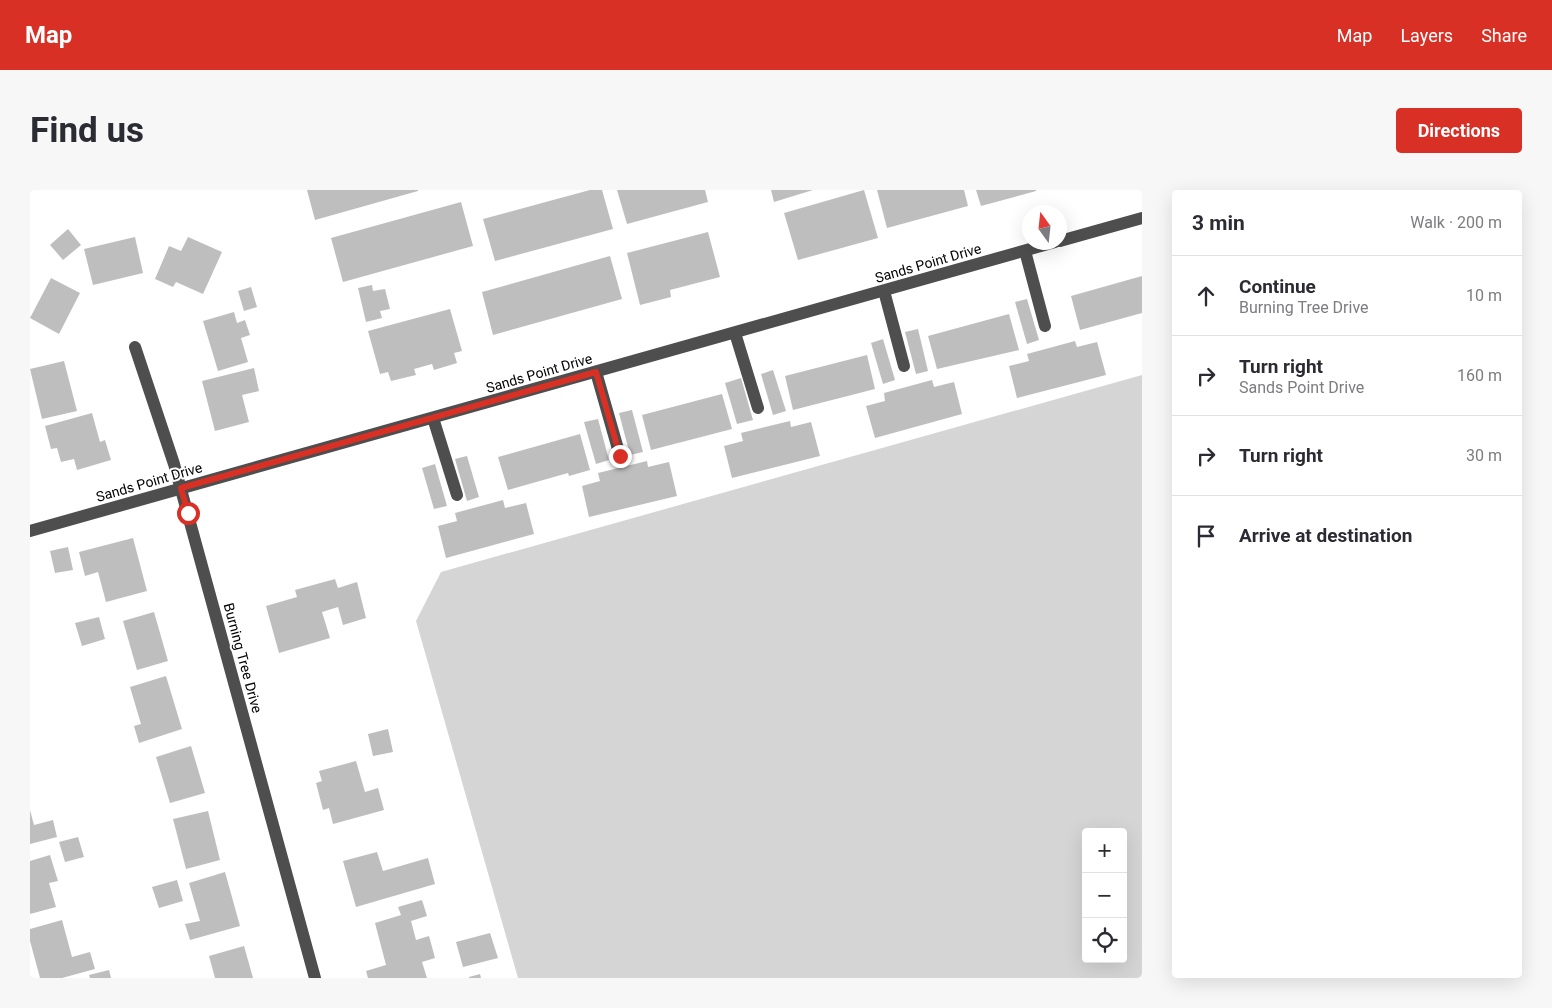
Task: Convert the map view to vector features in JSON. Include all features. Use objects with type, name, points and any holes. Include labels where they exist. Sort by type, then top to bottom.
[{"type":"street","points":[[1067,239],[1142,218]]},
{"type":"street","name":"Sands Point Drive","points":[[30,531],[1028,250]]},
{"type":"street","points":[[1025,251],[1045,326]]},
{"type":"street","points":[[884,291],[904,366]]},
{"type":"street","points":[[735,333],[758,408]]},
{"type":"street","name":"Burning Tree Drive","points":[[134,348],[181,488],[315,978]]},
{"type":"street","points":[[596,372],[620,456]]},
{"type":"street","points":[[433,418],[457,495]]},
{"type":"shaded area","points":[[1142,375],[1142,978],[518,978],[416,621],[441,572]]},
{"type":"building","points":[[307,190],[418,190],[418,191],[315,220]]},
{"type":"building","points":[[590,190],[602,190],[613,229],[495,261],[483,219]]},
{"type":"building","points":[[617,190],[705,190],[708,202],[627,224]]},
{"type":"building","points":[[771,190],[813,190],[774,202]]},
{"type":"building","points":[[864,190],[878,238],[798,260],[784,213]]},
{"type":"building","points":[[877,190],[964,190],[968,206],[887,228]]},
{"type":"building","points":[[976,190],[1036,190],[1036,191],[981,206]]},
{"type":"building","points":[[461,202],[473,246],[343,282],[331,238]]},
{"type":"building","points":[[68,229],[81,245],[63,260],[50,245]]},
{"type":"building","points":[[708,232],[720,277],[670,290],[671,297],[640,305],[627,253]]},
{"type":"building","points":[[135,237],[143,273],[93,285],[84,249]]},
{"type":"building","points":[[188,237],[222,252],[203,294],[176,282],[173,287],[155,279],[169,246],[181,251]]},
{"type":"building","points":[[610,256],[622,299],[493,335],[482,292]]},
{"type":"building","points":[[1142,276],[1142,313],[1080,330],[1071,296]]},
{"type":"building","points":[[51,278],[80,293],[59,334],[30,318]]},
{"type":"building","points":[[372,285],[373,291],[385,289],[390,309],[380,311],[382,318],[366,322],[358,288]]},
{"type":"building","points":[[251,287],[257,307],[244,311],[238,291]]},
{"type":"building","points":[[1027,299],[1039,340],[1027,344],[1015,302]]},
{"type":"building","points":[[450,309],[462,351],[454,353],[457,363],[434,370],[432,364],[414,369],[416,375],[391,381],[388,372],[380,374],[368,331]]},
{"type":"building","points":[[234,312],[237,323],[245,320],[250,335],[241,338],[248,362],[218,371],[203,321]]},
{"type":"building","points":[[1009,314],[1019,350],[937,369],[928,336]]},
{"type":"building","points":[[918,329],[928,371],[916,374],[905,332]]},
{"type":"building","points":[[883,339],[895,380],[883,384],[871,343]]},
{"type":"building","points":[[1075,341],[1077,347],[1097,342],[1106,375],[1017,398],[1009,366],[1029,361],[1027,354]]},
{"type":"building","points":[[867,355],[875,389],[793,410],[785,376]]},
{"type":"building","points":[[64,361],[77,411],[42,419],[30,369]]},
{"type":"building","points":[[254,368],[259,391],[242,395],[249,422],[215,431],[202,381]]},
{"type":"building","points":[[773,370],[786,411],[773,415],[761,374]]},
{"type":"building","points":[[741,378],[753,420],[737,424],[725,383]]},
{"type":"building","points":[[932,380],[934,387],[954,382],[962,414],[875,438],[866,406],[885,401],[884,393]]},
{"type":"building","points":[[722,394],[732,429],[651,450],[642,415]]},
{"type":"building","points":[[632,410],[643,452],[630,455],[619,413]]},
{"type":"building","points":[[92,413],[100,442],[105,440],[111,460],[77,470],[74,459],[61,462],[57,448],[51,449],[45,426]]},
{"type":"building","points":[[598,419],[609,460],[596,464],[584,422]]},
{"type":"building","points":[[790,421],[791,427],[811,422],[820,456],[732,478],[724,446],[743,441],[741,433]]},
{"type":"building","points":[[580,434],[590,470],[569,476],[568,473],[508,490],[498,457]]},
{"type":"building","points":[[467,456],[479,497],[467,501],[455,459]]},
{"type":"building","points":[[647,461],[648,467],[669,462],[677,496],[589,517],[582,486],[600,481],[598,473]]},
{"type":"building","points":[[435,464],[447,506],[434,509],[422,468]]},
{"type":"building","points":[[503,500],[505,508],[526,503],[534,534],[446,558],[438,526],[457,521],[455,513]]},
{"type":"building","points":[[133,538],[147,591],[106,602],[98,572],[85,576],[79,552]]},
{"type":"building","points":[[68,547],[73,570],[55,573],[50,551]]},
{"type":"building","points":[[335,579],[338,588],[357,582],[366,618],[343,625],[338,607],[322,612],[330,638],[279,653],[266,606],[297,597],[295,590]]},
{"type":"building","points":[[154,612],[168,661],[137,670],[123,621]]},
{"type":"building","points":[[99,617],[105,639],[82,646],[75,623]]},
{"type":"building","points":[[166,676],[182,729],[139,743],[134,726],[141,724],[130,687]]},
{"type":"building","points":[[388,729],[393,752],[373,756],[368,734]]},
{"type":"building","points":[[191,746],[205,793],[170,803],[156,757]]},
{"type":"building","points":[[356,761],[365,792],[378,788],[384,810],[333,824],[329,808],[323,810],[316,783],[322,781],[319,771]]},
{"type":"building","points":[[30,810],[34,825],[53,820],[57,837],[30,844]]},
{"type":"building","points":[[208,811],[220,860],[186,869],[173,819]]},
{"type":"building","points":[[78,837],[84,857],[65,862],[59,842]]},
{"type":"building","points":[[377,852],[383,871],[428,858],[435,884],[356,907],[343,861]]},
{"type":"building","points":[[50,855],[58,881],[49,883],[56,907],[30,914],[30,861]]},
{"type":"building","points":[[225,872],[240,926],[190,940],[185,924],[200,921],[189,883]]},
{"type":"building","points":[[177,880],[183,901],[159,908],[152,887]]},
{"type":"building","points":[[422,900],[427,916],[411,921],[416,940],[429,936],[435,958],[422,962],[427,978],[368,978],[366,971],[386,965],[375,923],[401,915],[398,907]]},
{"type":"building","points":[[62,920],[72,957],[90,952],[95,969],[62,978],[40,978],[30,941],[30,929]]},
{"type":"building","points":[[490,933],[498,958],[463,967],[456,942]]},
{"type":"building","points":[[244,946],[253,978],[215,978],[209,956]]},
{"type":"building","points":[[109,970],[111,978],[90,978],[89,975]]},
{"type":"building","points":[[480,974],[481,978],[469,978],[469,977]]},
{"type":"route","points":[[188,513],[181,488],[596,372],[620,456]]}]
